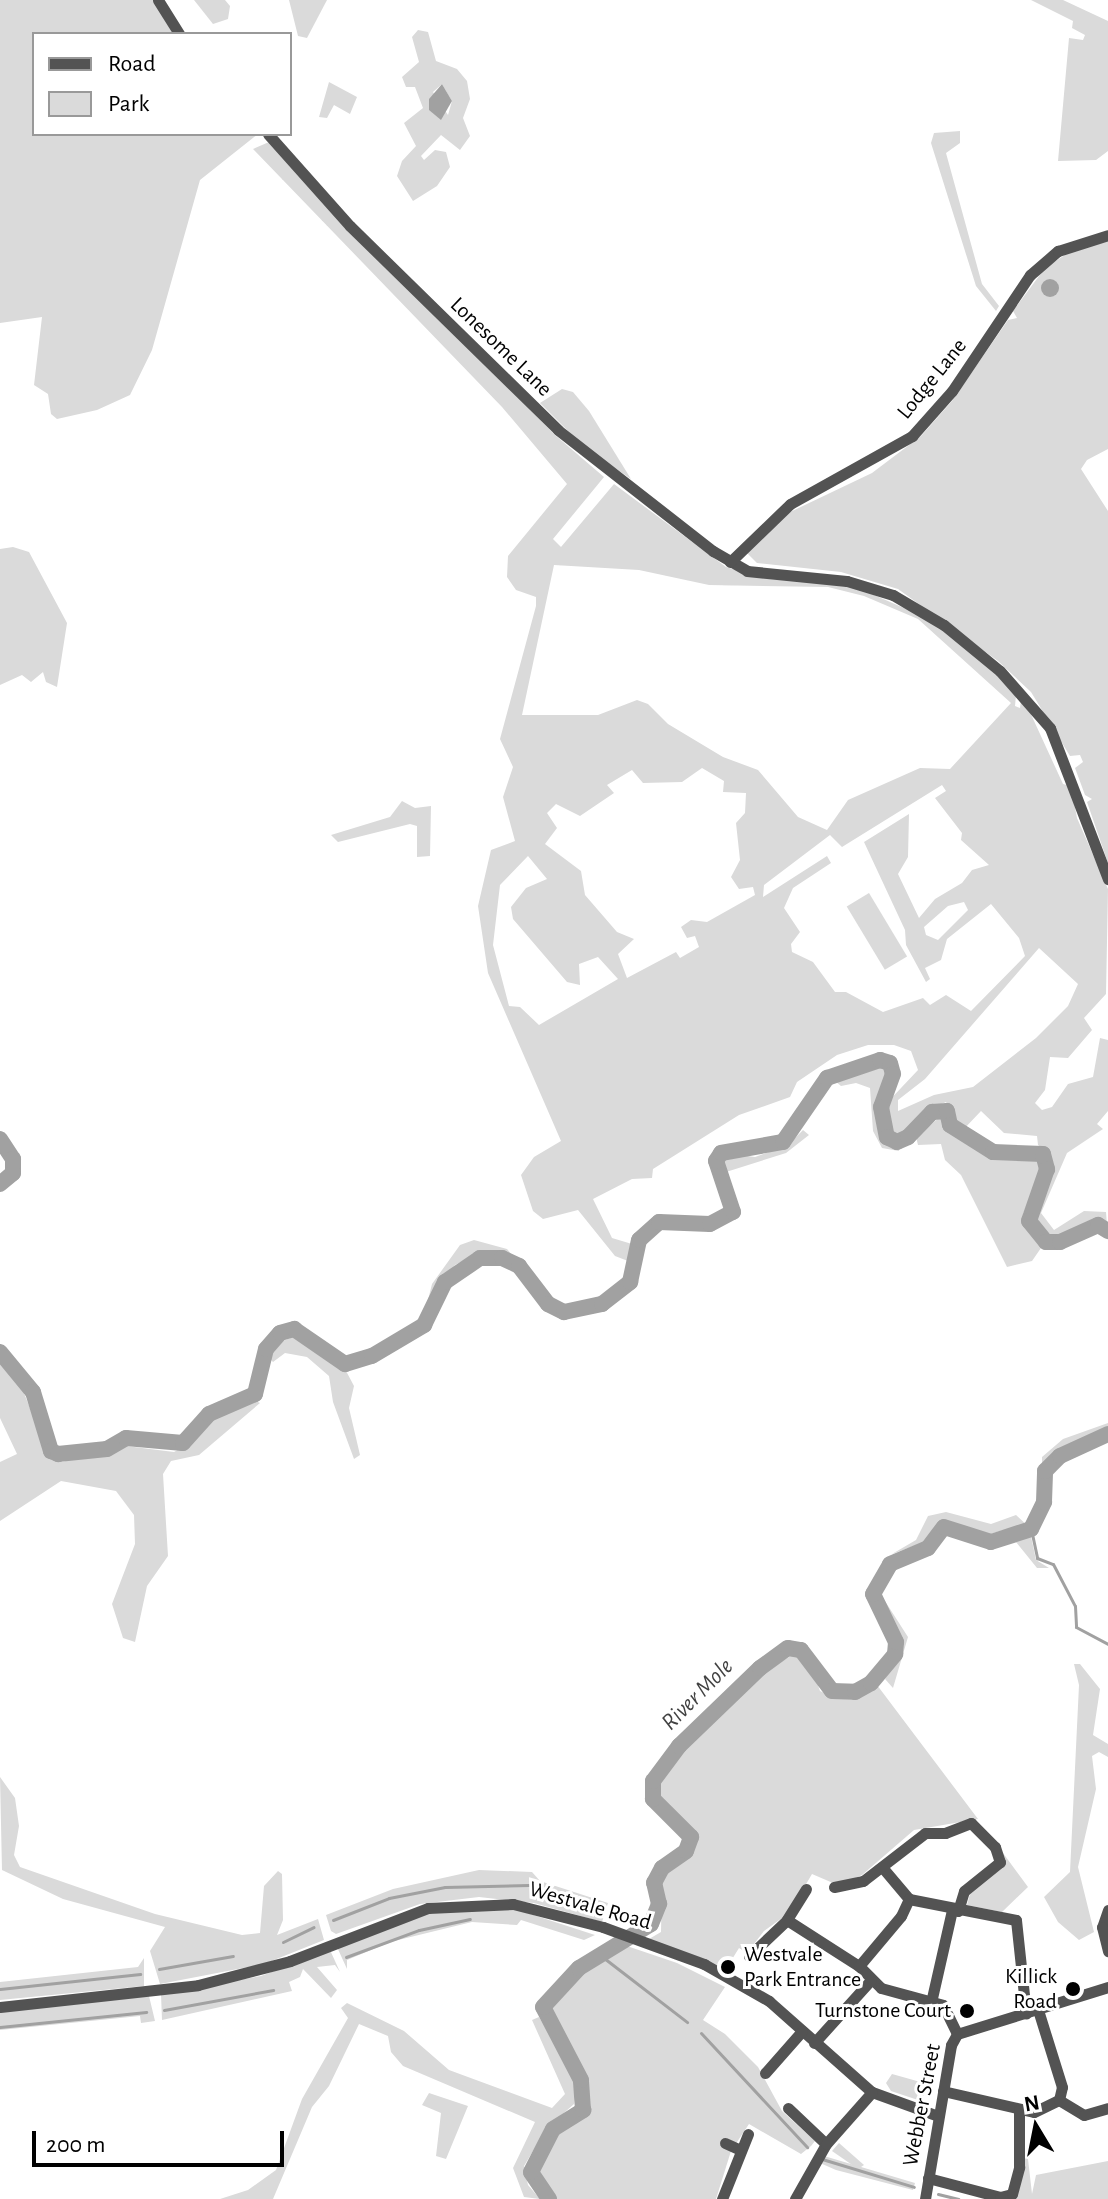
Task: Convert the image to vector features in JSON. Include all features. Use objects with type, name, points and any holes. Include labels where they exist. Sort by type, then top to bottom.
[{"type":"street","points":[[158,0],[178,32]]},
{"type":"street","name":"Lonesome Lane","points":[[270,136],[350,226],[558,430],[612,477],[730,562],[774,577],[847,581],[881,591],[916,607],[976,650],[1043,715],[1108,879]]},
{"type":"street","name":"Lodge Lane","points":[[730,562],[790,504],[918,431],[952,391],[1030,275],[1058,251],[1108,235]]},
{"type":"street","points":[[834,1887],[851,1886],[882,1867],[925,1833],[977,1825],[1000,1862],[964,1891],[955,1910],[932,1998]]},
{"type":"street","points":[[882,1867],[909,1899],[1016,1920],[1032,2012],[1062,2087],[1059,2100]]},
{"type":"street","points":[[749,1956],[787,1920],[806,1889]]},
{"type":"street","points":[[859,1966],[901,1916],[909,1899]]},
{"type":"street","name":"Westvale Road","points":[[0,2007],[243,1976],[438,1907],[513,1904],[603,1927],[740,1982],[872,2092],[938,2116]]},
{"type":"street","points":[[1108,1910],[1102,1927],[1108,1951]]},
{"type":"street","points":[[787,1920],[859,1966],[870,1981],[932,1998],[943,2005],[957,2034]]},
{"type":"street","points":[[814,2043],[870,1981]]},
{"type":"street","name":"Webber Street","points":[[925,2199],[938,2116],[957,2034],[1108,1987]]},
{"type":"street","points":[[765,2073],[802,2031]]},
{"type":"street","points":[[943,2091],[1034,2112],[1059,2100]]},
{"type":"street","points":[[795,2199],[826,2144],[872,2092]]},
{"type":"street","points":[[1059,2100],[1084,2115],[1108,2108]]},
{"type":"street","points":[[788,2108],[826,2144]]},
{"type":"street","points":[[928,2178],[1000,2197],[1012,2194],[1019,2167],[1019,2110]]},
{"type":"street","points":[[722,2199],[748,2134]]},
{"type":"street","points":[[725,2143],[741,2150]]},
{"type":"green space","points":[[0,0],[153,0],[172,32],[32,32],[32,136],[255,136],[200,180],[152,350],[130,395],[97,410],[57,419],[51,414],[48,394],[34,385],[42,317],[0,323]]},
{"type":"green space","points":[[194,0],[225,0],[230,6],[228,19],[213,24]]},
{"type":"green space","points":[[289,0],[327,0],[307,38],[298,36]]},
{"type":"green space","points":[[1031,0],[1063,0],[1108,21],[1108,151],[1096,160],[1058,161],[1069,38],[1083,40],[1085,35],[1072,28],[1073,21]]},
{"type":"green space","points":[[418,30],[428,32],[436,61],[457,69],[467,81],[470,99],[463,118],[470,136],[460,150],[441,135],[421,156],[424,160],[435,150],[446,152],[450,167],[437,186],[413,201],[397,176],[402,161],[416,146],[404,123],[423,108],[415,87],[406,87],[402,77],[419,62],[412,37]],"holes":[[[442,84],[452,101],[448,115],[433,92]]]},
{"type":"green space","points":[[329,82],[357,97],[350,114],[334,105],[327,118],[319,117]]},
{"type":"green space","points":[[960,131],[960,143],[946,153],[982,284],[999,306],[996,311],[976,286],[931,143],[934,133]]},
{"type":"green space","points":[[269,142],[555,435],[604,477],[553,539],[561,547],[614,484],[726,567],[769,579],[851,585],[927,618],[993,671],[1016,695],[1015,706],[1020,708],[1021,700],[1029,710],[1063,784],[1071,786],[1077,818],[1108,889],[1106,994],[1084,1018],[1092,1030],[1068,1058],[1050,1057],[1045,1090],[1035,1103],[1042,1110],[1052,1107],[1068,1084],[1093,1077],[1100,1038],[1108,1040],[1108,1111],[1097,1124],[1103,1129],[1067,1153],[1041,1213],[1054,1230],[1084,1211],[1106,1212],[1108,1238],[1090,1224],[1060,1238],[1042,1231],[1035,1211],[1050,1172],[1049,1154],[1038,1145],[1037,1136],[1004,1133],[981,1111],[962,1131],[946,1102],[926,1111],[906,1134],[894,1137],[887,1131],[884,1106],[918,1070],[911,1051],[894,1045],[868,1045],[837,1055],[797,1082],[790,1097],[739,1115],[653,1169],[652,1178],[632,1179],[593,1199],[612,1238],[632,1244],[628,1261],[615,1256],[578,1210],[543,1219],[533,1211],[521,1175],[534,1157],[561,1141],[488,973],[478,906],[491,850],[515,841],[503,797],[513,767],[500,739],[536,606],[536,597],[516,590],[507,577],[508,556],[567,484],[502,407],[253,149]],"holes":[[[554,565],[639,570],[709,585],[828,587],[864,596],[918,619],[1011,703],[950,769],[920,768],[848,800],[827,830],[798,817],[758,770],[723,757],[668,724],[648,704],[637,700],[598,715],[522,715]],[[702,768],[724,781],[723,792],[746,793],[745,813],[736,823],[740,860],[731,877],[739,889],[753,887],[755,895],[707,922],[691,920],[681,927],[687,938],[695,936],[699,947],[680,958],[676,952],[627,978],[618,954],[634,939],[617,932],[585,895],[581,871],[545,844],[557,828],[547,813],[556,804],[580,816],[614,793],[607,785],[632,770],[643,783],[682,782]],[[942,785],[946,791],[935,798],[962,833],[961,840],[989,865],[972,870],[962,883],[935,899],[919,918],[898,874],[908,857],[909,814],[864,842],[905,930],[906,945],[926,982],[930,979],[925,968],[941,960],[947,939],[991,904],[1019,938],[1025,956],[971,1011],[946,995],[930,1005],[923,998],[883,1012],[846,992],[835,992],[813,962],[792,952],[791,944],[800,932],[784,908],[793,888],[831,863],[827,856],[763,897],[764,885],[830,835],[842,847]],[[528,856],[547,879],[526,888],[511,907],[513,919],[567,982],[580,985],[579,964],[598,957],[618,979],[539,1025],[520,1007],[509,1006],[493,945],[500,885]],[[964,902],[968,910],[938,940],[926,935],[924,927],[948,906]],[[1039,948],[1078,984],[1068,1006],[1036,1038],[973,1087],[934,1095],[898,1111],[898,1100],[925,1079]]]},
{"type":"green space","points":[[1108,241],[1108,449],[1087,460],[1081,469],[1108,511],[1108,863],[1087,802],[1092,799],[1085,795],[1075,768],[1083,762],[1080,755],[1070,756],[1031,692],[998,661],[898,589],[841,572],[757,563],[746,552],[786,514],[872,473],[921,436],[952,401],[1008,320],[1017,318],[1013,311],[1045,268],[1068,253]]},
{"type":"green space","points":[[562,389],[573,392],[589,411],[631,479],[583,446],[540,403]]},
{"type":"green space","points":[[13,547],[29,552],[67,623],[57,687],[46,682],[43,672],[31,682],[22,675],[0,685],[0,549]]},
{"type":"green space","points":[[402,801],[415,808],[431,806],[430,856],[417,857],[417,826],[410,824],[338,842],[331,835],[390,817]]},
{"type":"green space","points":[[869,893],[907,956],[885,970],[847,906]]},
{"type":"green space","points":[[864,1066],[881,1066],[887,1072],[878,1122],[884,1144],[898,1146],[899,1151],[882,1148],[873,1131],[870,1088],[856,1083],[841,1086],[835,1081]]},
{"type":"green space","points":[[940,1117],[946,1130],[991,1159],[1031,1155],[1040,1160],[1041,1172],[1023,1214],[1041,1248],[1032,1261],[1007,1267],[961,1175],[945,1160],[941,1144],[918,1145],[916,1137]]},
{"type":"green space","points":[[803,1130],[809,1135],[786,1153],[726,1172],[722,1161],[732,1154],[755,1157],[788,1145]]},
{"type":"green space","points":[[474,1240],[507,1249],[512,1255],[472,1256],[455,1265],[427,1304],[432,1284],[460,1245]]},
{"type":"green space","points":[[295,1336],[345,1369],[354,1386],[349,1408],[360,1455],[354,1459],[333,1402],[329,1376],[307,1357],[285,1353],[273,1362],[269,1358],[276,1344]]},
{"type":"green space","points":[[0,1360],[22,1388],[50,1459],[62,1462],[126,1446],[174,1452],[191,1443],[215,1414],[252,1399],[260,1403],[199,1455],[171,1461],[163,1474],[168,1556],[147,1586],[135,1642],[123,1638],[112,1604],[135,1544],[134,1515],[116,1491],[61,1481],[0,1521],[0,1462],[17,1454],[0,1418]]},
{"type":"green space","points":[[1108,1423],[1108,1429],[1079,1440],[1042,1466],[1042,1457],[1063,1439]]},
{"type":"green space","points":[[946,1512],[991,1524],[1016,1515],[1029,1527],[1036,1560],[1049,1568],[1037,1568],[1016,1542],[991,1547],[1006,1538],[1003,1530],[984,1536],[946,1522],[937,1525],[927,1541],[892,1554],[916,1540],[928,1516]]},
{"type":"green space","points":[[883,1598],[908,1637],[893,1688],[885,1679],[901,1654],[901,1645],[881,1605]]},
{"type":"green space","points":[[796,1653],[812,1668],[820,1691],[833,1697],[858,1698],[877,1685],[978,1819],[914,1830],[862,1875],[847,1882],[833,1883],[812,1874],[789,1913],[764,1931],[747,1953],[739,1948],[726,1969],[649,1939],[661,1932],[662,1876],[690,1854],[698,1839],[657,1798],[659,1782],[677,1753],[720,1712],[762,1673]]},
{"type":"green space","points":[[1074,1664],[1080,1664],[1100,1689],[1093,1735],[1108,1744],[1108,1757],[1099,1752],[1092,1756],[1096,1789],[1078,1867],[1094,1932],[1079,1940],[1058,1922],[1044,1897],[1070,1872],[1079,1685]]},
{"type":"green space","points":[[0,1777],[15,1798],[19,1826],[14,1855],[20,1867],[155,1914],[242,1935],[260,1933],[264,1886],[278,1871],[282,1874],[283,1920],[277,1935],[318,1919],[324,1940],[264,1964],[160,1984],[150,1951],[165,1927],[63,1899],[2,1870]]},
{"type":"green space","points":[[1003,1853],[1028,1887],[1002,1912],[967,1905],[971,1890],[998,1871]]},
{"type":"green space","points":[[479,1870],[532,1872],[540,1881],[608,1903],[602,1922],[534,1903],[479,1897],[420,1904],[336,1934],[331,1931],[326,1915],[393,1889]]},
{"type":"green space","points":[[480,1907],[518,1910],[595,1935],[584,1940],[521,1920],[517,1925],[472,1922],[390,1942],[347,1960],[347,1969],[337,1947],[429,1912]]},
{"type":"green space","points":[[624,1945],[677,1963],[725,1987],[703,2020],[725,2034],[758,2067],[782,2111],[815,2141],[811,2146],[801,2154],[749,2124],[731,2151],[716,2199],[553,2199],[538,2178],[538,2165],[553,2134],[585,2115],[589,2100],[587,2080],[549,2010],[587,1970]]},
{"type":"green space","points":[[330,1950],[340,1972],[335,1965],[317,1967],[337,1990],[331,1998],[303,1969],[300,1977],[289,1982],[292,1991],[162,2020],[161,1994],[261,1976]]},
{"type":"green space","points":[[144,1958],[144,1986],[0,2000],[0,1982],[138,1967]]},
{"type":"green space","points":[[149,1996],[155,2021],[141,2023],[140,2016],[0,2030],[0,2012]]},
{"type":"green space","points":[[347,2003],[404,2031],[449,2070],[552,2108],[565,2094],[532,2020],[539,2017],[571,2069],[576,2088],[574,2104],[546,2129],[524,2166],[528,2185],[540,2199],[524,2197],[513,2168],[535,2122],[403,2066],[391,2052],[388,2036],[359,2024],[329,2086],[312,2107],[273,2199],[220,2199],[248,2190],[276,2170],[302,2099],[348,2018],[341,2008]]},
{"type":"green space","points":[[892,2074],[924,2083],[924,2102],[891,2091],[886,2083]]},
{"type":"green space","points":[[429,2093],[468,2106],[446,2159],[436,2156],[441,2113],[422,2105]]},
{"type":"green space","points":[[839,2143],[864,2165],[858,2169],[832,2151]]},
{"type":"green space","points":[[824,2156],[915,2183],[913,2190],[836,2170],[820,2163]]},
{"type":"green space","points":[[1023,2158],[1028,2159],[1032,2194],[1036,2175],[1108,2161],[1108,2199],[1013,2199]]},
{"type":"shaded area","points":[[442,84],[452,101],[441,120],[429,110],[429,99]]},
{"type":"shaded area","points":[[1050,279],[1059,288],[1050,297],[1041,288]]},
{"type":"waterway","name":"River Mole","points":[[0,1352],[33,1392],[51,1451],[58,1454],[107,1449],[126,1438],[183,1443],[209,1414],[255,1394],[266,1349],[280,1333],[294,1329],[345,1364],[372,1356],[424,1325],[445,1282],[480,1258],[502,1258],[519,1266],[548,1304],[564,1312],[602,1304],[630,1282],[639,1240],[659,1222],[710,1224],[733,1212],[716,1161],[721,1153],[783,1142],[827,1078],[880,1060],[890,1063],[893,1074],[881,1107],[887,1137],[897,1142],[908,1137],[932,1112],[947,1111],[950,1125],[993,1152],[1043,1154],[1047,1169],[1029,1221],[1046,1242],[1060,1242],[1098,1225],[1108,1231]]},
{"type":"waterway","name":"River Mole","points":[[0,1139],[13,1159],[13,1173],[0,1184]]},
{"type":"waterway","name":"River Mole","points":[[549,2199],[531,2172],[553,2129],[583,2110],[581,2080],[543,2007],[579,1968],[651,1924],[659,1904],[654,1883],[662,1868],[686,1851],[691,1837],[653,1799],[653,1781],[679,1746],[760,1668],[788,1648],[801,1650],[832,1691],[855,1692],[871,1683],[895,1654],[896,1642],[873,1594],[890,1564],[928,1548],[944,1527],[991,1542],[1031,1529],[1044,1502],[1045,1471],[1060,1456],[1108,1434]]},
{"type":"waterway","points":[[1031,1529],[1037,1558],[1053,1564],[1075,1606],[1076,1627],[1108,1644]]},
{"type":"waterway","points":[[333,1920],[389,1898],[445,1887],[529,1885]]},
{"type":"waterway","points":[[346,1957],[419,1930],[470,1919]]},
{"type":"waterway","points":[[283,1942],[314,1927]]},
{"type":"waterway","points":[[600,1955],[687,2022]]},
{"type":"waterway","points":[[159,1969],[233,1956]]},
{"type":"waterway","points":[[0,1989],[140,1974]]},
{"type":"waterway","points":[[164,2010],[273,1990]]},
{"type":"waterway","points":[[0,2027],[146,2012]]},
{"type":"waterway","points":[[701,2033],[807,2147]]},
{"type":"waterway","points":[[822,2159],[914,2187]]},
{"type":"waterway","points":[[938,2194],[958,2199]]},
{"type":"place","name":"Westvale Park Entrance","points":[[728,1967]]},
{"type":"place","name":"Killick Road","points":[[1073,1989]]},
{"type":"place","name":"Turnstone Court","points":[[967,2011]]}]
